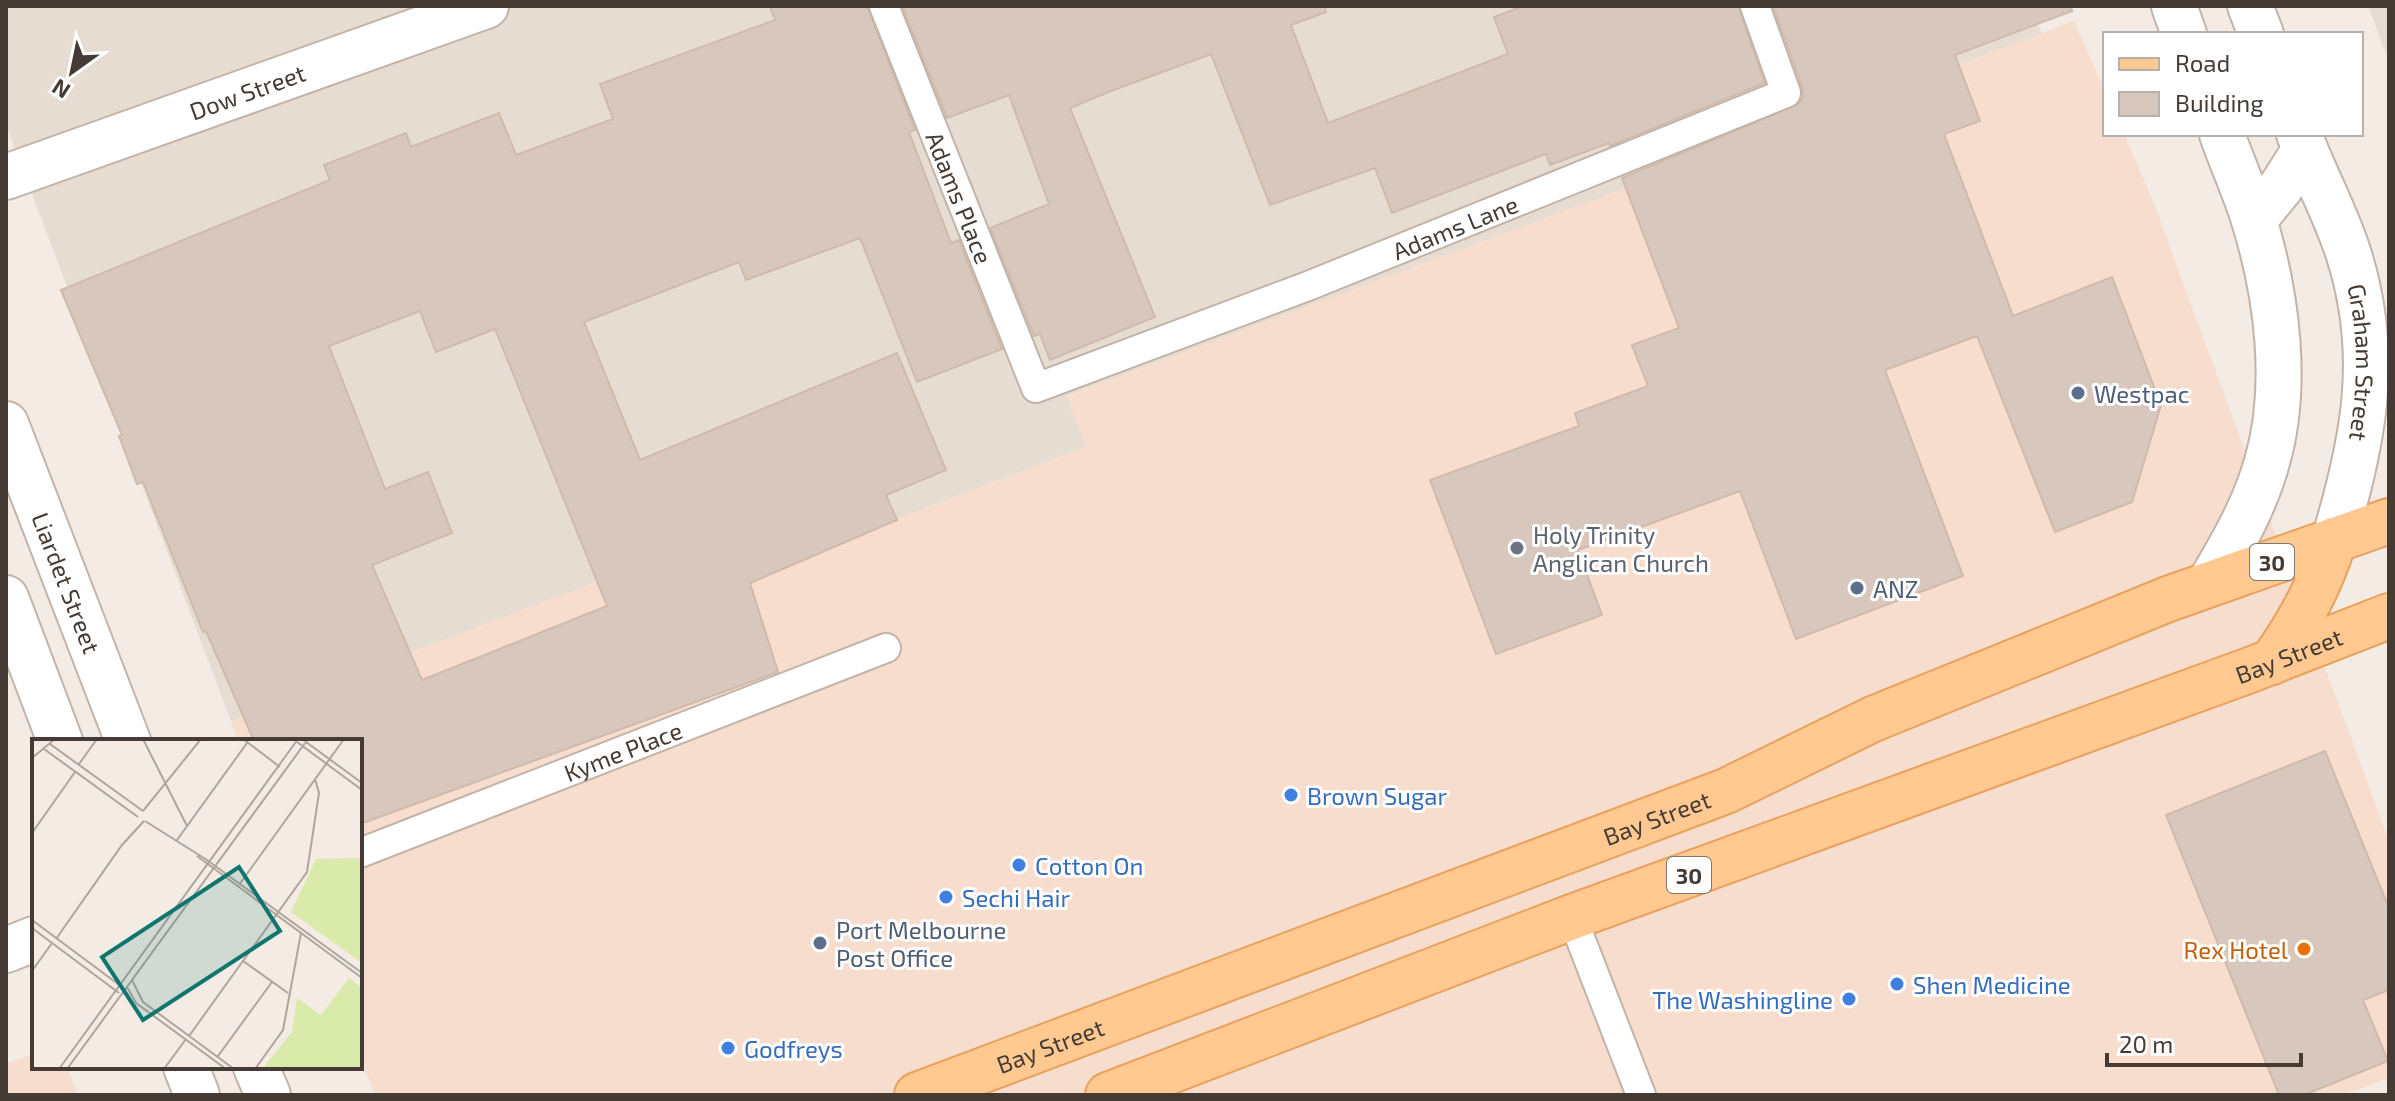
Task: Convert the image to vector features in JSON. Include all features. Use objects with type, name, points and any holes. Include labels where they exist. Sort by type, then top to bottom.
[{"type":"main road","name":"Bay Street","points":[[917,1095],[1726,791],[1873,719],[2209,584],[2334,540],[2385,536]]},
{"type":"main road","name":"Graham Street","points":[[2272,662],[2307,607],[2334,540]]},
{"type":"main road","name":"Bay Street","points":[[1108,1095],[1572,917],[2272,662],[2389,616]]},
{"type":"street","name":"Dow Street","points":[[6,177],[486,6]]},
{"type":"street","points":[[2174,6],[2183,32]]},
{"type":"street","points":[[2250,6],[2260,32]]},
{"type":"street","points":[[2209,584],[2256,494],[2270,450],[2278,363],[2271,293],[2254,220],[2223,136]]},
{"type":"street","name":"Graham Street","points":[[2254,220],[2281,187],[2302,141]]},
{"type":"street","name":"Graham Street","points":[[2302,141],[2349,255],[2357,285],[2366,348],[2367,391],[2363,419],[2345,505],[2334,540]]},
{"type":"street","name":"Liardet Street","points":[[6,424],[127,739]]},
{"type":"street","points":[[6,598],[59,739]]},
{"type":"street","points":[[6,950],[32,940]]},
{"type":"street","points":[[187,1069],[197,1095]]},
{"type":"street","points":[[257,1069],[268,1095]]},
{"type":"lane","name":"Adams Place","points":[[884,6],[1036,388]]},
{"type":"lane","name":"Adams Lane","points":[[1036,388],[1308,286],[1786,93],[1755,6]]},
{"type":"lane","name":"Kyme Place","points":[[362,852],[886,648]]},
{"type":"lane","points":[[1572,917],[1641,1095]]},
{"type":"shaded area","points":[[6,6],[2031,6],[2042,34],[1067,396],[1086,447],[804,554],[779,513],[231,721],[6,125]]},
{"type":"shaded area","points":[[2368,6],[2389,6],[2389,62]]},
{"type":"shaded area","points":[[2074,21],[2103,86],[2103,136],[2125,136],[2152,199],[2389,841],[2389,1078],[2343,1095],[375,1095],[362,1061],[362,739],[237,739],[231,721],[779,512],[804,554],[1086,447],[1067,396]]},
{"type":"shaded area","points":[[32,1054],[32,1069],[68,1069],[78,1095],[6,1095],[6,1064]]},
{"type":"building","points":[[770,6],[867,6],[915,130],[909,132],[951,243],[959,240],[1002,349],[917,382],[860,238],[746,280],[739,262],[584,322],[640,460],[897,353],[946,470],[886,495],[897,520],[750,583],[778,672],[362,823],[362,739],[253,739],[206,631],[203,632],[143,482],[137,484],[119,436],[122,435],[61,290],[330,180],[324,165],[406,133],[411,147],[499,113],[516,155],[613,119],[600,84],[775,20]],"holes":[[[420,311],[436,352],[495,329],[607,606],[422,680],[372,565],[452,533],[428,472],[385,489],[329,346]]]},
{"type":"building","points":[[902,6],[1325,6],[1326,12],[1291,25],[1328,123],[1508,54],[1494,17],[1523,6],[1738,6],[1765,83],[1610,146],[1609,143],[1550,165],[1546,154],[1392,213],[1375,168],[1270,205],[1211,54],[1111,91],[1070,108],[1155,317],[1050,360],[1040,334],[1034,336],[990,228],[1049,204],[1009,95],[947,118]]},
{"type":"building","points":[[1773,6],[2071,6],[2072,11],[1955,55],[1980,121],[1944,134],[2013,316],[2112,277],[2161,405],[2132,502],[2055,532],[1977,336],[1885,370],[1963,576],[1796,639],[1740,491],[1578,550],[1602,615],[1496,654],[1430,480],[1579,426],[1575,413],[1648,386],[1632,345],[1679,328],[1622,178],[1799,104],[1803,97],[1802,87]]},
{"type":"building","name":"Rex Hotel","points":[[2325,751],[2389,908],[2389,990],[2363,1000],[2388,1061],[2304,1095],[2279,1095],[2166,815]]},
{"type":"place","name":"Westpac","points":[[2078,393]]},
{"type":"place","name":"Holy Trinity Anglican Church","points":[[1517,548]]},
{"type":"place","name":"ANZ","points":[[1857,588]]},
{"type":"place","name":"Brown Sugar","points":[[1291,795]]},
{"type":"place","name":"Cotton On","points":[[1019,865]]},
{"type":"place","name":"Sechi Hair","points":[[946,897]]},
{"type":"place","name":"Port Melbourne Post Office","points":[[820,943]]},
{"type":"place","name":"Rex Hotel","points":[[2304,949]]},
{"type":"place","name":"Shen Medicine","points":[[1897,984]]},
{"type":"place","name":"The Washingline","points":[[1849,999]]},
{"type":"place","name":"Godfreys","points":[[728,1048]]}]
